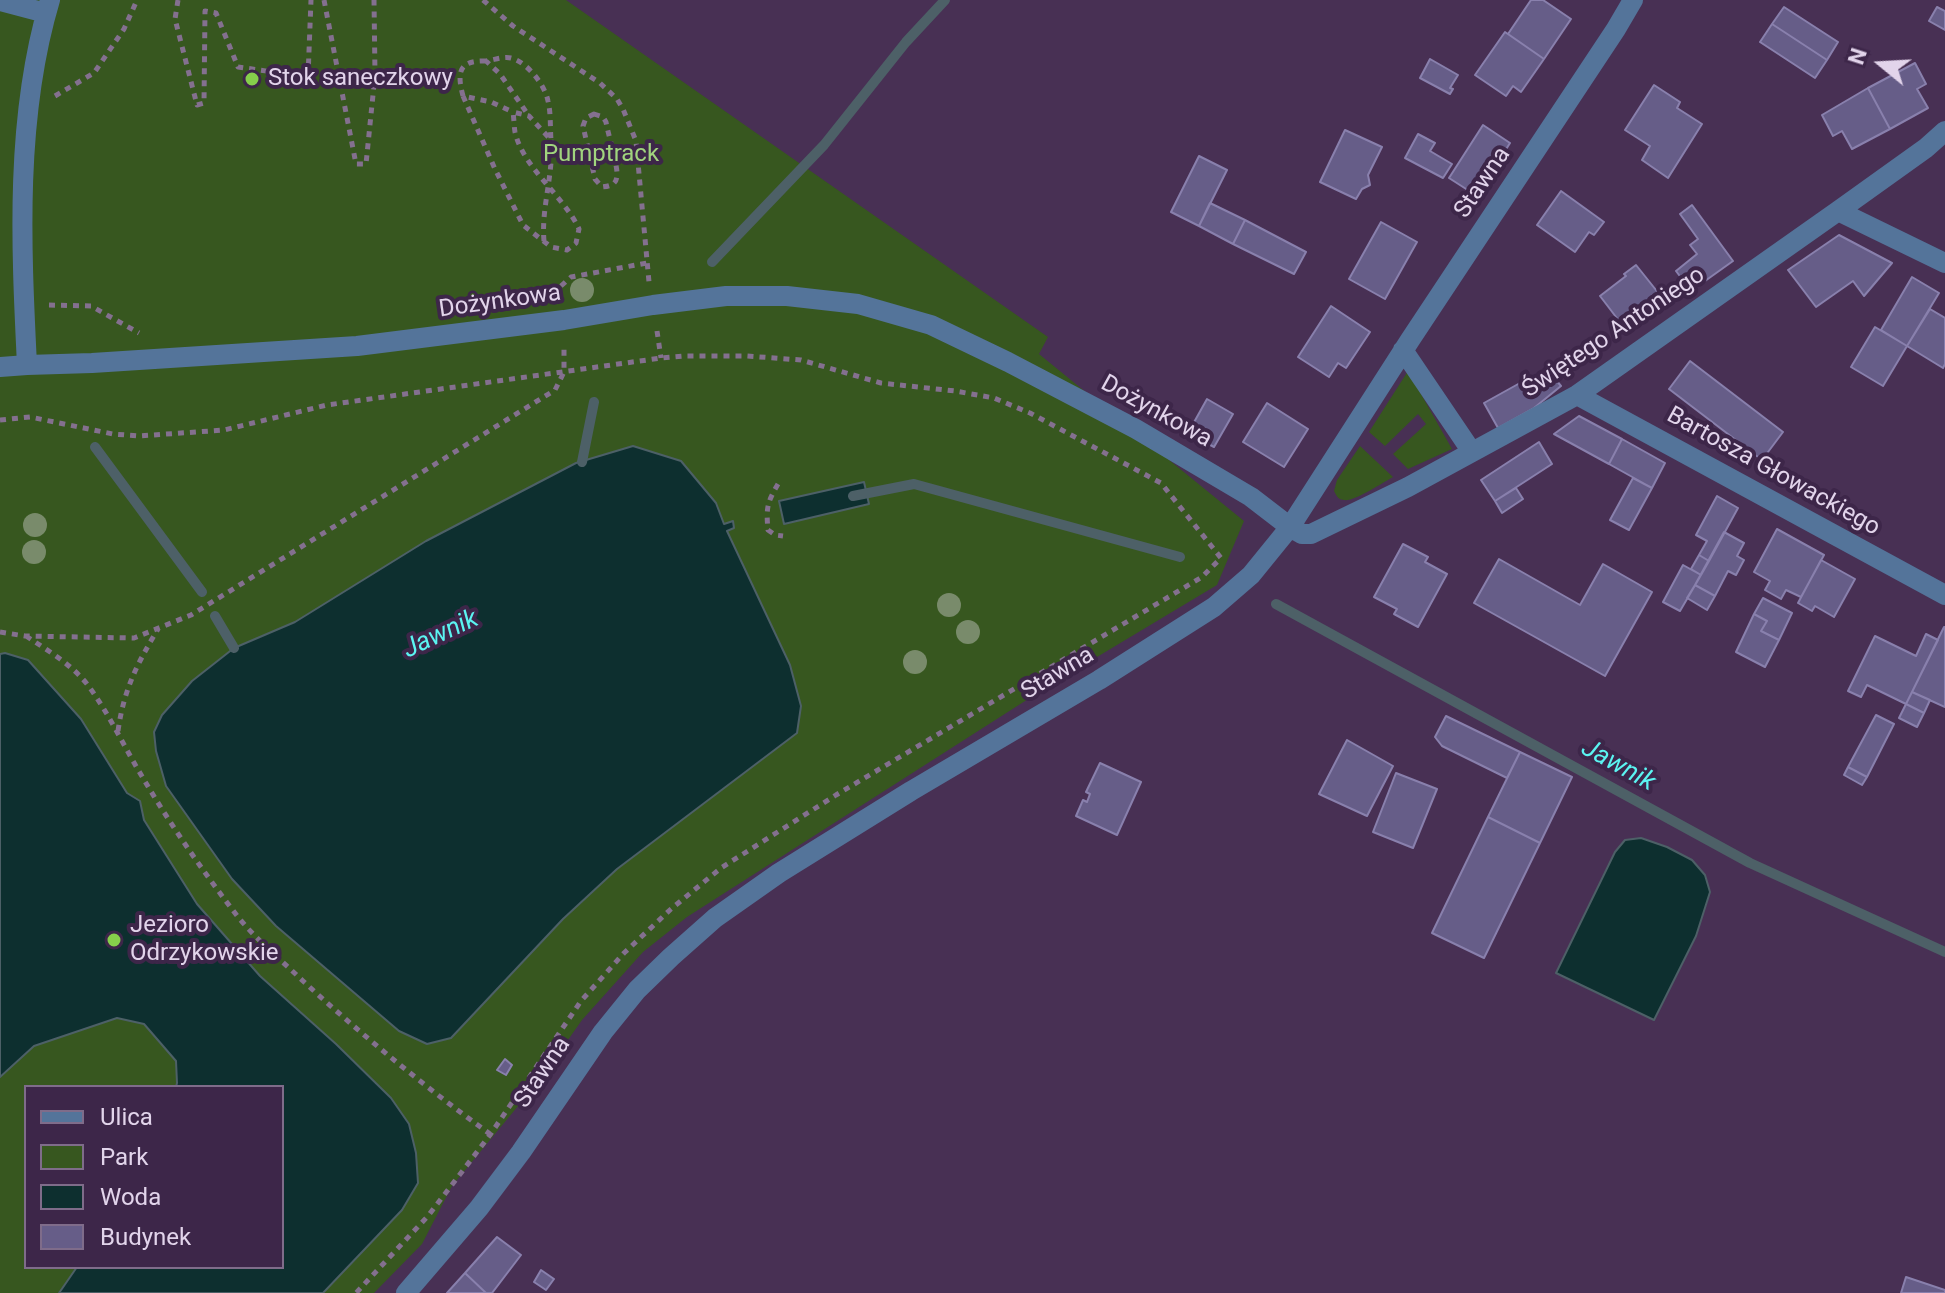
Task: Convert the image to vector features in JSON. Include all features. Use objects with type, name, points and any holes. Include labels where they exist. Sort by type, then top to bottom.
[{"type":"street","name":"Stawna","points":[[406,1293],[479,1208],[603,1032],[637,990],[715,918],[779,873],[1214,607],[1251,575],[1290,527],[1633,0]]},
{"type":"street","points":[[0,1],[48,7],[30,89],[27,119],[21,245],[27,365]]},
{"type":"street","name":"Świętego Antoniego","points":[[1290,527],[1302,534],[1311,534],[1408,487],[1577,395],[1926,148],[1945,131]]},
{"type":"street","points":[[1926,148],[1945,139]]},
{"type":"street","points":[[1838,211],[1945,263]]},
{"type":"street","name":"Dożynkowa","points":[[0,367],[357,346],[726,296],[787,296],[858,304],[931,325],[1008,362],[1214,474],[1290,527]]},
{"type":"street","points":[[1403,350],[1472,452]]},
{"type":"street","name":"Bartosza Głowackiego","points":[[1577,395],[1945,595]]},
{"type":"path","points":[[49,99],[94,73],[124,29],[137,0]]},
{"type":"path","points":[[178,0],[175,19],[197,105],[204,103],[205,11],[216,13],[238,67],[308,77],[311,0]]},
{"type":"path","points":[[324,0],[356,164],[366,164],[375,75],[374,0]]},
{"type":"path","points":[[483,0],[513,26],[600,83],[617,99],[636,141],[647,263],[571,277],[549,297]]},
{"type":"path","points":[[513,112],[516,134],[522,148],[548,184],[579,229],[576,243],[567,250],[551,247],[523,225],[463,96],[459,76],[465,65],[474,61],[515,58],[530,70],[548,99],[552,152],[548,184],[543,226],[544,241]]},
{"type":"path","points":[[486,61],[500,74],[529,116],[551,140]]},
{"type":"path","points":[[463,96],[529,116]]},
{"type":"path","points":[[594,114],[603,117],[606,122],[617,175],[611,186],[602,187],[595,179],[583,126],[586,118],[594,114]]},
{"type":"path","points":[[47,298],[48,304],[91,306],[146,336]]},
{"type":"path","points":[[0,632],[25,636],[134,638],[191,615],[555,390],[564,372],[564,320]]},
{"type":"path","points":[[0,420],[30,417],[113,434],[139,436],[224,430],[327,405],[661,358],[747,356],[801,360],[881,383],[994,398],[1030,413],[1161,483],[1221,558]]},
{"type":"path","points":[[778,484],[766,511],[768,530],[783,536]]},
{"type":"path","points":[[118,732],[131,676],[158,629]]},
{"type":"path","points":[[25,636],[64,662],[86,683],[174,826],[236,915],[260,942],[355,1028],[490,1135]]},
{"type":"green space","name":"Pumptrack","points":[[0,0],[566,0],[1048,337],[1039,354],[1244,521],[1217,585],[1047,687],[687,917],[643,952],[582,1020],[542,1077],[452,1186],[422,1244],[374,1293],[0,1293]]},
{"type":"green space","points":[[1408,371],[1452,449],[1408,469],[1393,454],[1426,424],[1418,414],[1385,446],[1369,432]]},
{"type":"green space","points":[[1360,446],[1393,477],[1361,495],[1342,500],[1334,491],[1337,480]]},
{"type":"water","points":[[633,446],[681,461],[716,503],[724,524],[733,521],[734,528],[727,531],[790,665],[801,706],[797,733],[617,869],[563,919],[451,1038],[427,1044],[399,1031],[276,926],[232,879],[166,786],[154,732],[162,715],[192,681],[234,648],[295,622],[426,541],[576,463]]},
{"type":"water","points":[[864,482],[869,504],[784,524],[779,501]]},
{"type":"water","name":"Jezioro Odrzykowskie","points":[[0,654],[28,660],[81,719],[127,793],[140,801],[144,820],[197,904],[260,976],[391,1098],[409,1124],[416,1153],[418,1183],[402,1210],[323,1293],[59,1293],[76,1269],[284,1269],[284,1085],[176,1085],[176,1061],[144,1024],[117,1018],[34,1046],[0,1077]]},
{"type":"water","points":[[1641,838],[1692,860],[1705,875],[1710,892],[1696,936],[1654,1020],[1556,973],[1615,852],[1625,840]]},
{"type":"building","points":[[1531,0],[1543,0],[1571,19],[1544,59],[1508,34]]},
{"type":"building","points":[[1784,7],[1838,42],[1827,60],[1772,24]]},
{"type":"building","points":[[1937,7],[1945,11],[1945,30],[1929,21]]},
{"type":"building","points":[[1772,24],[1827,60],[1815,78],[1760,42]]},
{"type":"building","points":[[1505,32],[1544,59],[1521,92],[1513,86],[1506,96],[1475,75]]},
{"type":"building","points":[[1430,59],[1458,75],[1450,94],[1420,78]]},
{"type":"building","points":[[1915,63],[1926,84],[1917,89],[1928,108],[1890,129],[1868,88]]},
{"type":"building","points":[[1654,85],[1680,102],[1677,108],[1702,124],[1668,178],[1642,160],[1650,146],[1625,130]]},
{"type":"building","points":[[1868,88],[1890,129],[1852,149],[1842,131],[1833,136],[1822,115]]},
{"type":"building","points":[[1483,125],[1510,143],[1477,196],[1449,178]]},
{"type":"building","points":[[1345,130],[1382,147],[1368,175],[1370,185],[1362,189],[1356,199],[1320,182]]},
{"type":"building","points":[[1418,134],[1435,143],[1430,151],[1452,164],[1443,178],[1405,158]]},
{"type":"building","points":[[1199,156],[1227,170],[1199,226],[1171,212]]},
{"type":"building","points":[[1561,191],[1604,222],[1594,235],[1589,232],[1575,252],[1537,225]]},
{"type":"building","points":[[1210,203],[1245,220],[1233,244],[1199,226]]},
{"type":"building","points":[[1692,205],[1733,261],[1691,291],[1676,271],[1697,254],[1690,245],[1698,239],[1680,214]]},
{"type":"building","points":[[1245,220],[1306,252],[1294,274],[1233,244]]},
{"type":"building","points":[[1381,222],[1417,242],[1385,299],[1349,279]]},
{"type":"building","points":[[1839,235],[1892,263],[1864,296],[1853,281],[1816,307],[1788,270]]},
{"type":"building","points":[[1636,265],[1664,300],[1626,330],[1600,296]]},
{"type":"building","points":[[1912,277],[1939,293],[1907,346],[1881,330]]},
{"type":"building","points":[[1331,306],[1370,332],[1346,368],[1338,363],[1329,377],[1298,357]]},
{"type":"building","points":[[1930,309],[1945,318],[1943,368],[1907,346]]},
{"type":"building","points":[[1875,327],[1907,346],[1883,386],[1851,367]]},
{"type":"building","points":[[1690,361],[1783,432],[1762,460],[1669,389]]},
{"type":"building","points":[[1546,368],[1561,386],[1534,408],[1498,428],[1484,403],[1520,383],[1522,388]]},
{"type":"building","points":[[1207,399],[1233,414],[1214,447],[1188,433]]},
{"type":"building","points":[[1267,403],[1308,429],[1284,467],[1243,442]]},
{"type":"building","points":[[1579,416],[1622,439],[1609,464],[1554,434]]},
{"type":"building","points":[[1622,439],[1665,463],[1652,488],[1609,464]]},
{"type":"building","points":[[1539,442],[1552,464],[1495,501],[1481,480]]},
{"type":"building","points":[[1633,478],[1652,488],[1629,530],[1610,520]]},
{"type":"building","points":[[1516,488],[1523,499],[1502,513],[1495,501]]},
{"type":"building","points":[[1717,496],[1738,508],[1709,561],[1699,555],[1707,541],[1696,535]]},
{"type":"building","points":[[1777,529],[1824,555],[1801,597],[1786,590],[1781,599],[1765,590],[1770,581],[1754,572]]},
{"type":"building","points":[[1724,532],[1744,543],[1737,556],[1744,560],[1736,575],[1728,571],[1715,596],[1695,585]]},
{"type":"building","points":[[1403,544],[1428,557],[1425,562],[1447,574],[1418,627],[1394,614],[1397,609],[1374,597]]},
{"type":"building","points":[[1699,555],[1709,561],[1701,575],[1691,569]]},
{"type":"building","points":[[1499,559],[1580,605],[1603,564],[1652,592],[1605,676],[1474,603]]},
{"type":"building","points":[[1821,560],[1855,579],[1834,617],[1815,606],[1812,611],[1798,603]]},
{"type":"building","points":[[1683,565],[1701,575],[1680,611],[1663,602]]},
{"type":"building","points":[[1695,585],[1715,596],[1707,610],[1687,598]]},
{"type":"building","points":[[1763,598],[1792,613],[1779,640],[1761,631],[1767,621],[1754,614]]},
{"type":"building","points":[[1754,614],[1767,621],[1761,631],[1779,640],[1765,667],[1736,652]]},
{"type":"building","points":[[1945,627],[1945,707],[1912,692]]},
{"type":"building","points":[[1926,634],[1938,640],[1906,704],[1867,685],[1861,697],[1848,691],[1875,636],[1916,656]]},
{"type":"building","points":[[1912,692],[1930,700],[1924,713],[1906,704]]},
{"type":"building","points":[[1906,704],[1924,713],[1917,727],[1899,718]]},
{"type":"building","points":[[1876,715],[1894,724],[1867,777],[1848,767]]},
{"type":"building","points":[[1446,716],[1520,752],[1507,778],[1442,746],[1435,737]]},
{"type":"building","points":[[1347,740],[1393,766],[1367,816],[1319,794]]},
{"type":"building","points":[[1520,752],[1572,777],[1540,843],[1488,817]]},
{"type":"building","points":[[1100,763],[1141,782],[1117,835],[1076,816],[1083,800],[1087,802],[1090,794],[1086,792]]},
{"type":"building","points":[[1848,767],[1867,777],[1862,785],[1844,775]]},
{"type":"building","points":[[1396,773],[1437,789],[1413,848],[1373,832]]},
{"type":"building","points":[[1488,817],[1540,843],[1484,958],[1432,933]]},
{"type":"building","points":[[505,1059],[512,1065],[506,1075],[497,1070]]},
{"type":"building","points":[[497,1237],[521,1255],[492,1293],[486,1293],[465,1273]]},
{"type":"building","points":[[541,1270],[554,1279],[546,1290],[534,1282]]},
{"type":"building","points":[[465,1273],[486,1293],[447,1293]]},
{"type":"building","points":[[1906,1277],[1945,1290],[1945,1293],[1901,1293]]},
{"type":"waterway","points":[[712,262],[824,145],[906,42],[945,0]]},
{"type":"waterway","points":[[582,462],[594,402]]},
{"type":"waterway","points":[[95,447],[202,592]]},
{"type":"waterway","name":"Jawnik","points":[[853,496],[914,484],[1180,557]]},
{"type":"waterway","name":"Jawnik","points":[[1276,604],[1750,863],[1945,952]]},
{"type":"waterway","points":[[215,616],[234,648]]},
{"type":"place","name":"Stok saneczkowy","points":[[252,79]]},
{"type":"place","name":"Jezioro Odrzykowskie","points":[[114,940]]}]
